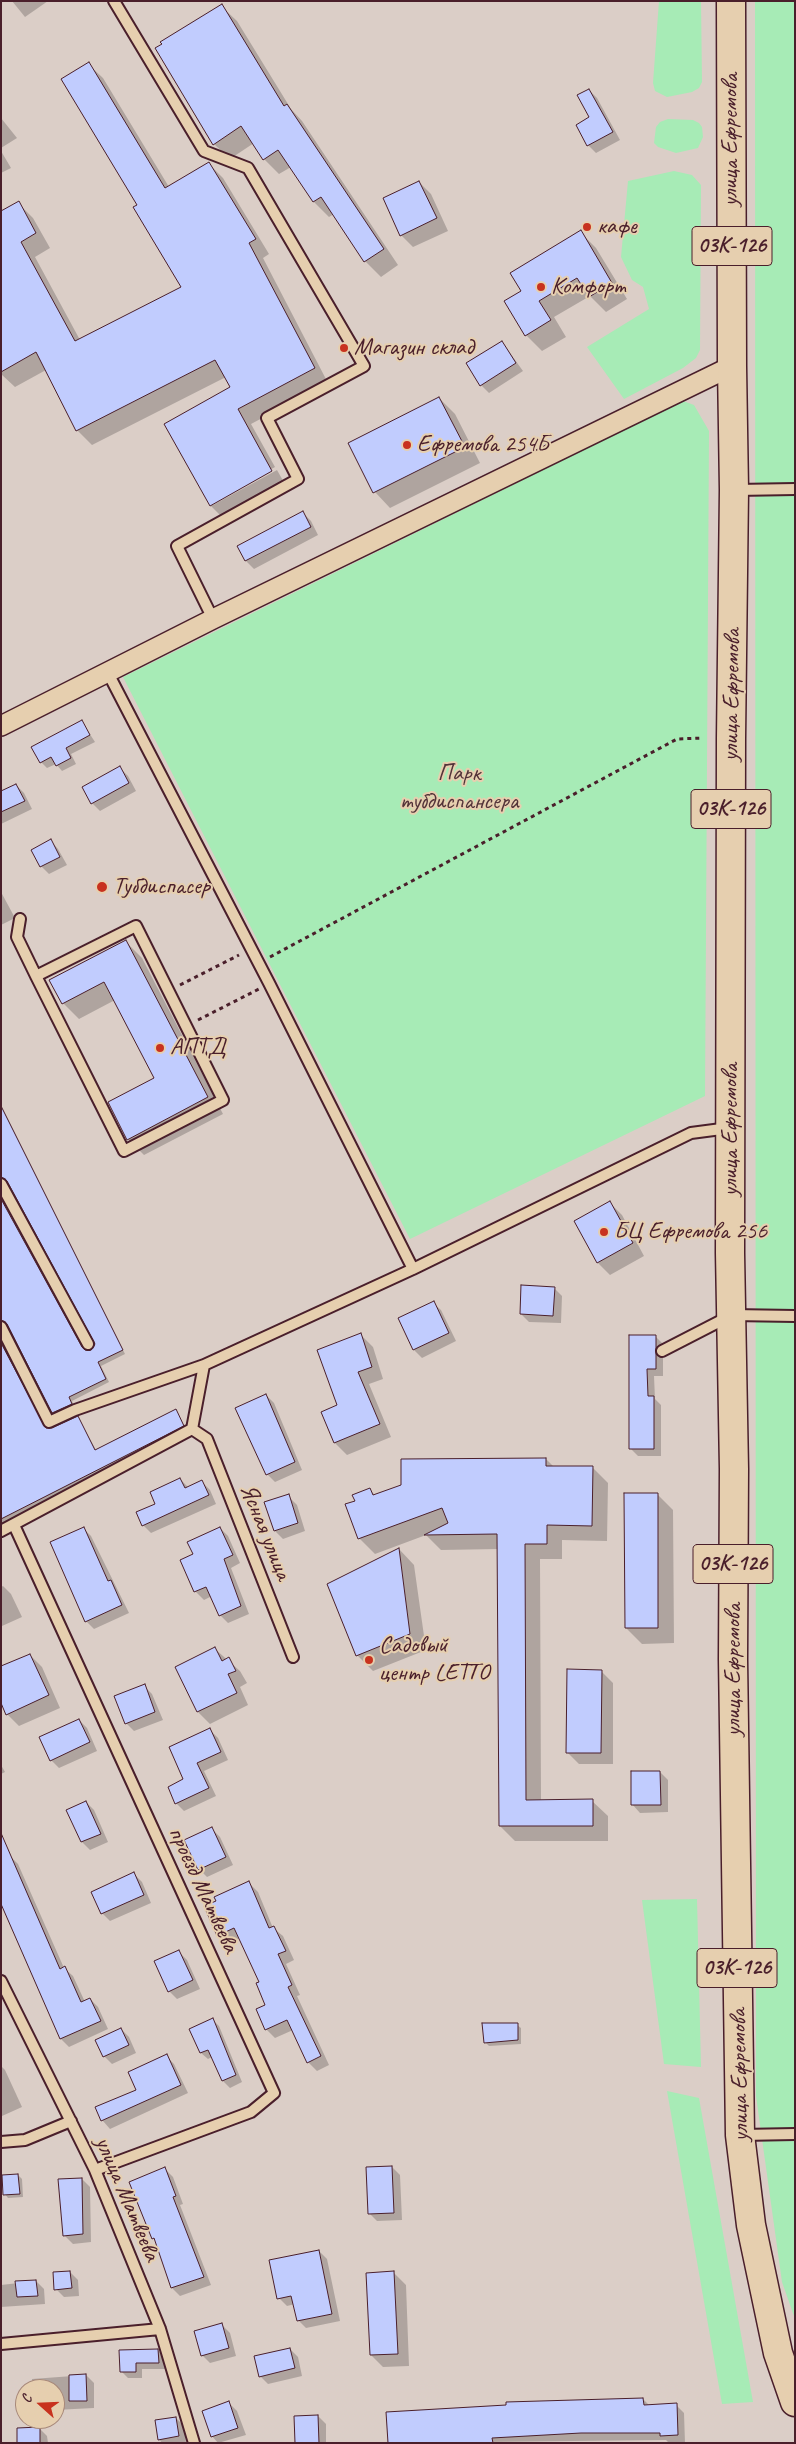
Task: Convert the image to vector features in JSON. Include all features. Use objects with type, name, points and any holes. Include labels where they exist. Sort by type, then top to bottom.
[{"type":"main road","name":"улица Ефремова","points":[[731,1],[734,490],[731,1128],[733,1659],[740,2135],[751,2225],[778,2353],[795,2402]]},
{"type":"street","points":[[1,726],[213,619],[732,366]]},
{"type":"lane","points":[[114,1],[204,151],[248,168],[364,366],[268,418],[298,479],[178,546],[213,619]]},
{"type":"lane","points":[[734,490],[795,490]]},
{"type":"lane","points":[[108,673],[269,983],[413,1269]]},
{"type":"lane","points":[[20,919],[17,937],[36,976],[124,1151],[223,1100],[136,926],[36,976]]},
{"type":"lane","points":[[1,1327],[49,1422],[75,1410],[204,1366],[413,1269],[691,1133],[731,1128]]},
{"type":"lane","points":[[1,1184],[88,1344]]},
{"type":"lane","points":[[662,1350],[732,1315],[795,1316]]},
{"type":"lane","points":[[1,1531],[192,1429],[204,1366]]},
{"type":"lane","name":"Ясная улица","points":[[192,1429],[207,1439],[293,1657]]},
{"type":"lane","name":"проезд Матвеева","points":[[14,1525],[274,2093],[251,2112],[95,2170]]},
{"type":"lane","name":"улица Матвеева","points":[[1,1980],[95,2170],[160,2329],[194,2443]]},
{"type":"lane","points":[[1,2142],[25,2140],[71,2121]]},
{"type":"lane","points":[[740,2135],[795,2134]]},
{"type":"lane","points":[[1,2344],[160,2329]]},
{"type":"path","points":[[258,963],[677,738],[703,738]]},
{"type":"path","points":[[168,991],[251,949]]},
{"type":"path","points":[[186,1026],[269,983]]},
{"type":"green space","points":[[659,1],[701,1],[702,82],[699,88],[692,92],[667,97],[655,91],[653,83]]},
{"type":"green space","points":[[755,1],[795,1],[795,2319],[782,2282],[756,2096]]},
{"type":"green space","points":[[668,119],[693,120],[699,123],[702,127],[703,137],[698,148],[676,153],[658,147],[654,143],[656,127],[660,122]]},
{"type":"green space","points":[[674,171],[692,175],[701,185],[700,350],[696,358],[683,368],[624,399],[587,347],[649,309],[643,287],[632,280],[621,257],[628,181]]},
{"type":"green space","name":"Парк тубдиспансера","points":[[683,401],[694,405],[709,431],[705,1096],[410,1239],[123,677]]},
{"type":"green space","points":[[697,1899],[701,2067],[664,2064],[642,1900]]},
{"type":"green space","points":[[667,2091],[699,2098],[753,2402],[722,2404]]},
{"type":"building","points":[[222,4],[284,106],[287,104],[384,249],[364,262],[321,197],[313,202],[278,150],[263,160],[241,126],[213,145],[155,48],[162,44],[160,42]]},
{"type":"building","points":[[89,62],[165,188],[209,162],[256,239],[249,243],[315,368],[238,409],[272,471],[210,506],[164,424],[230,387],[215,360],[76,431],[36,352],[1,372],[1,211],[19,201],[36,233],[21,242],[75,341],[181,287],[133,207],[137,205],[61,79]]},
{"type":"building","points":[[589,89],[613,132],[587,146],[576,125],[589,117],[577,95]]},
{"type":"building","points":[[419,181],[437,218],[400,236],[383,198]]},
{"type":"building","name":"Комфорт","points":[[581,230],[612,283],[589,297],[577,278],[539,301],[551,320],[525,336],[504,301],[521,291],[510,273]]},
{"type":"building","points":[[502,341],[516,363],[480,386],[466,363]]},
{"type":"building","name":"Ефремова 254Б","points":[[439,397],[465,447],[373,493],[348,443]]},
{"type":"building","points":[[303,511],[311,527],[245,561],[237,546]]},
{"type":"building","points":[[82,720],[90,735],[66,748],[71,758],[56,766],[51,757],[40,763],[31,747]]},
{"type":"building","points":[[120,766],[129,783],[91,804],[82,787]]},
{"type":"building","points":[[16,784],[25,801],[1,812],[1,791]]},
{"type":"building","points":[[51,839],[60,857],[40,867],[31,850]]},
{"type":"building","name":"АПТД","points":[[126,940],[208,1097],[127,1140],[108,1102],[154,1078],[104,982],[62,1004],[49,980]]},
{"type":"building","points":[[1,1106],[123,1350],[98,1362],[106,1379],[69,1397],[72,1404],[52,1413],[7,1324],[1,1320],[1,1199],[82,1347],[85,1350],[91,1350],[95,1344],[7,1181],[1,1177]]},
{"type":"building","name":"БЦ Ефремова 256","points":[[610,1201],[633,1243],[597,1263],[574,1221]]},
{"type":"building","points":[[521,1285],[555,1287],[553,1316],[520,1314]]},
{"type":"building","points":[[434,1301],[449,1333],[413,1350],[398,1318]]},
{"type":"building","points":[[361,1333],[372,1367],[358,1372],[380,1424],[334,1443],[321,1412],[337,1405],[317,1350]]},
{"type":"building","points":[[629,1335],[656,1335],[656,1369],[647,1369],[648,1396],[654,1396],[654,1449],[629,1449]]},
{"type":"building","points":[[1,1343],[46,1428],[52,1428],[78,1416],[95,1450],[176,1409],[184,1426],[1,1519]]},
{"type":"building","points":[[266,1394],[295,1462],[266,1475],[235,1408]]},
{"type":"building","points":[[546,1458],[546,1466],[593,1466],[592,1526],[547,1525],[547,1544],[525,1544],[526,1800],[593,1799],[593,1826],[499,1826],[497,1534],[424,1535],[448,1523],[442,1508],[358,1539],[345,1504],[355,1501],[352,1495],[370,1488],[373,1495],[401,1485],[401,1459]]},
{"type":"building","points":[[180,1478],[185,1488],[202,1480],[209,1495],[142,1526],[136,1512],[155,1504],[150,1492]]},
{"type":"building","points":[[624,1493],[658,1493],[658,1628],[625,1628]]},
{"type":"building","points":[[289,1494],[298,1523],[274,1531],[264,1502]]},
{"type":"building","points":[[84,1527],[108,1581],[111,1580],[122,1605],[85,1622],[50,1542]]},
{"type":"building","points":[[220,1527],[233,1555],[224,1559],[241,1606],[219,1616],[206,1587],[194,1592],[180,1560],[193,1554],[187,1542]]},
{"type":"building","points":[[399,1548],[410,1634],[356,1656],[327,1584]]},
{"type":"building","points":[[215,1647],[222,1661],[229,1657],[236,1671],[228,1674],[237,1693],[197,1712],[175,1667]]},
{"type":"building","points":[[30,1654],[49,1695],[6,1715],[1,1703],[1,1666]]},
{"type":"building","points":[[567,1669],[602,1670],[601,1753],[566,1753]]},
{"type":"building","points":[[145,1684],[155,1712],[125,1724],[114,1696]]},
{"type":"building","points":[[79,1719],[90,1742],[50,1761],[39,1737]]},
{"type":"building","points":[[210,1728],[221,1752],[197,1763],[209,1788],[175,1804],[168,1787],[183,1779],[169,1747]]},
{"type":"building","points":[[631,1771],[660,1771],[661,1805],[631,1805]]},
{"type":"building","points":[[86,1801],[101,1834],[81,1842],[66,1810]]},
{"type":"building","points":[[212,1827],[226,1857],[198,1870],[184,1840]]},
{"type":"building","points":[[1,1833],[60,1969],[65,1966],[81,2002],[90,1998],[101,2021],[60,2039],[1,1904]]},
{"type":"building","points":[[134,1872],[144,1895],[101,1914],[91,1892]]},
{"type":"building","points":[[249,1881],[269,1928],[274,1926],[286,1951],[278,1954],[292,1985],[288,1987],[321,2056],[307,2063],[287,2020],[265,2030],[256,2009],[265,2005],[256,1983],[259,1982],[234,1928],[217,1936],[204,1906],[216,1901],[214,1897]]},
{"type":"building","points":[[179,1950],[193,1980],[168,1992],[154,1961]]},
{"type":"building","points":[[213,2018],[236,2075],[222,2081],[208,2050],[200,2053],[189,2029]]},
{"type":"building","points":[[482,2023],[518,2023],[518,2040],[484,2043]]},
{"type":"building","points":[[121,2028],[129,2045],[103,2057],[95,2040]]},
{"type":"building","points":[[167,2054],[181,2085],[101,2121],[95,2107],[136,2090],[128,2072]]},
{"type":"building","points":[[392,2166],[394,2213],[368,2214],[366,2167]]},
{"type":"building","points":[[165,2167],[176,2196],[173,2197],[204,2277],[171,2288],[154,2238],[152,2239],[129,2182]]},
{"type":"building","points":[[18,2174],[20,2194],[3,2195],[2,2175]]},
{"type":"building","points":[[82,2178],[83,2234],[63,2236],[58,2179]]},
{"type":"building","points":[[319,2250],[332,2314],[297,2321],[291,2296],[277,2299],[269,2260]]},
{"type":"building","points":[[70,2271],[72,2288],[54,2290],[53,2272]]},
{"type":"building","points":[[394,2271],[398,2354],[370,2355],[366,2273]]},
{"type":"building","points":[[36,2280],[38,2296],[17,2297],[15,2281]]},
{"type":"building","points":[[222,2323],[229,2348],[201,2356],[194,2331]]},
{"type":"building","points":[[290,2348],[295,2368],[259,2377],[254,2356]]},
{"type":"building","points":[[158,2349],[159,2363],[136,2363],[136,2372],[120,2372],[119,2350]]},
{"type":"building","points":[[86,2374],[87,2401],[69,2401],[69,2375]]},
{"type":"building","points":[[643,2398],[644,2405],[677,2403],[678,2435],[660,2436],[660,2433],[581,2433],[492,2438],[493,2443],[388,2443],[386,2412],[506,2405],[506,2402]]},
{"type":"building","points":[[229,2401],[238,2428],[211,2437],[202,2411]]},
{"type":"building","points":[[318,2415],[319,2443],[295,2443],[294,2416]]},
{"type":"building","points":[[176,2417],[179,2436],[158,2440],[155,2420]]},
{"type":"building","points":[[17,2429],[40,2429],[40,2443],[17,2443]]},
{"type":"place","name":"кафе","points":[[587,227]]},
{"type":"place","name":"Комфорт","points":[[541,287]]},
{"type":"place","name":"Магазин склад","points":[[344,348]]},
{"type":"place","name":"Ефремова 254Б","points":[[407,445]]},
{"type":"place","name":"Тубдиспасер","points":[[102,887]]},
{"type":"place","name":"АПТД","points":[[160,1048]]},
{"type":"place","name":"БЦ Ефремова 256","points":[[604,1232]]},
{"type":"place","name":"Садовый центр LETTO","points":[[369,1660]]}]
